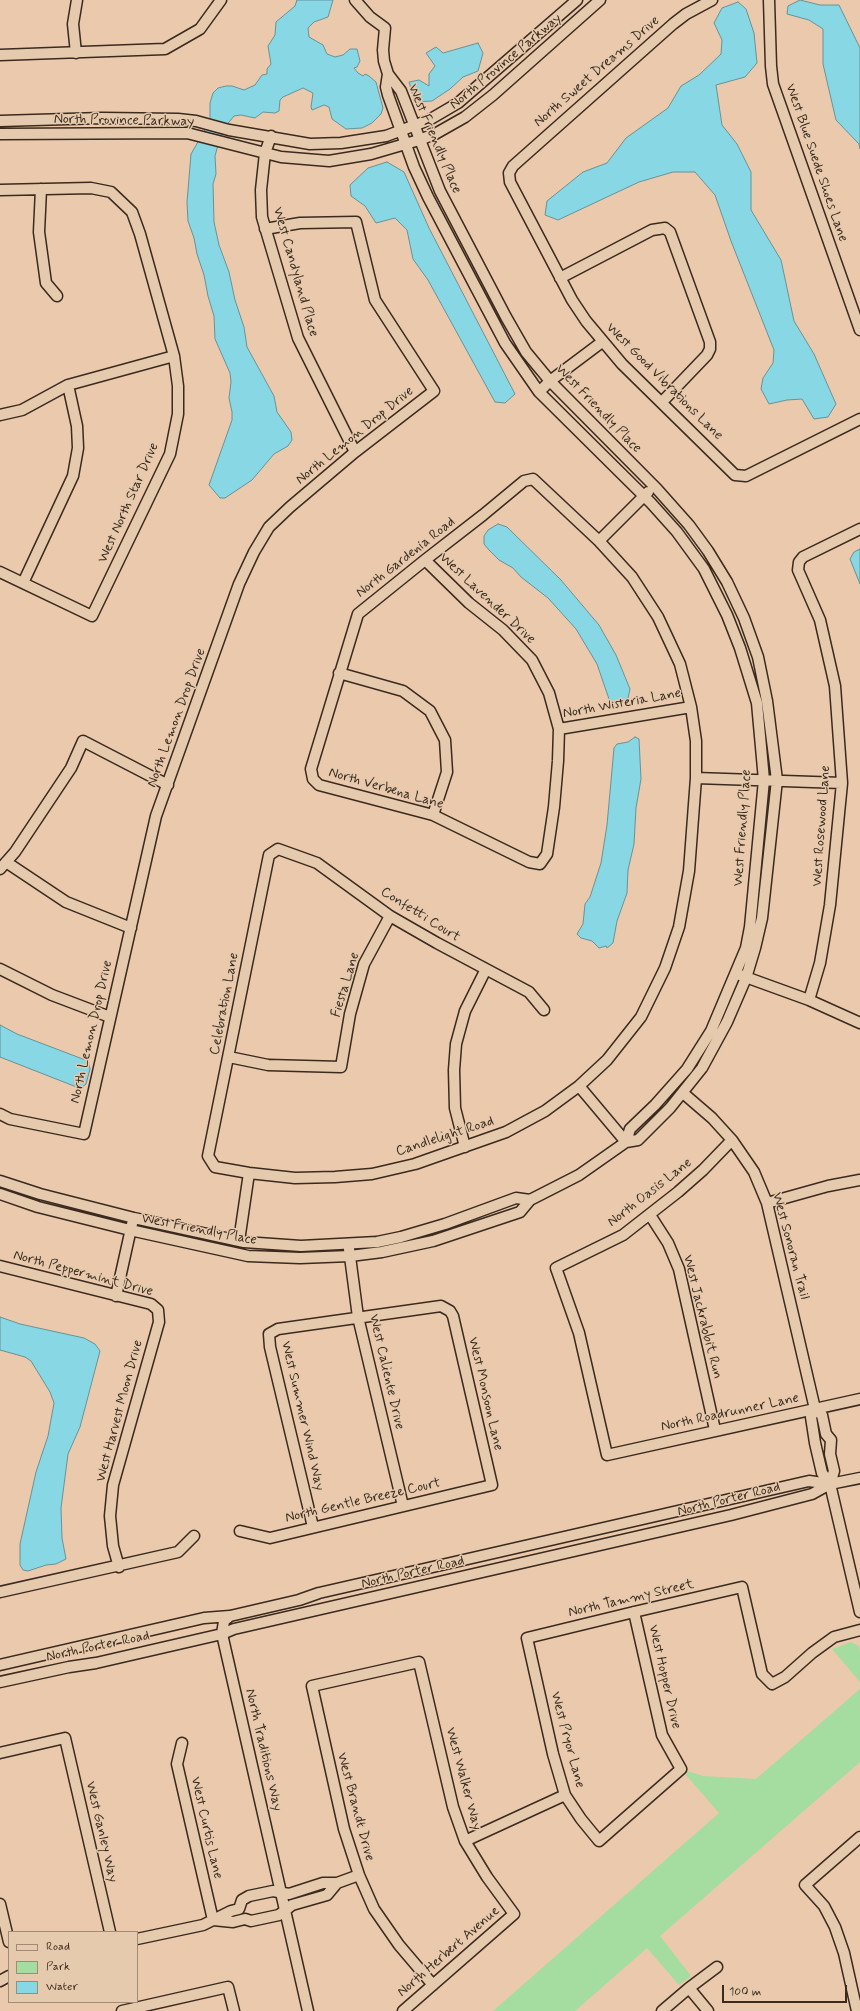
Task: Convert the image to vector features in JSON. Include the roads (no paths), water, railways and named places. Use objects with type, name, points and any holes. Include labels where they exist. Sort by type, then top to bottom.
[{"type":"street","points":[[76,53],[73,24],[77,0]]},
{"type":"street","points":[[0,55],[165,49],[200,30],[221,0]]},
{"type":"street","points":[[355,0],[370,17],[385,28],[383,50],[384,61],[388,74]]},
{"type":"street","name":"North Province Parkway","points":[[0,121],[102,118],[196,121],[229,130],[271,136],[310,144],[341,143],[386,136],[414,127],[443,113],[471,94],[577,0]]},
{"type":"street","name":"North Province Parkway","points":[[0,134],[187,133],[281,157],[329,161],[371,154],[406,145],[451,126],[479,107],[600,0]]},
{"type":"street","name":"North Sweet Dreams Drive","points":[[508,174],[513,166],[673,24],[686,14],[712,0]]},
{"type":"street","name":"West Blue Suede Shoes Lane","points":[[770,0],[771,66],[773,84],[860,330]]},
{"type":"street","name":"West Friendly Place","points":[[0,1194],[38,1207],[130,1230],[248,1256],[300,1258],[350,1256],[382,1252],[433,1241],[520,1212],[530,1200],[579,1175],[626,1142],[638,1140],[683,1093],[716,1046],[738,1001],[746,978],[762,918],[777,780],[768,701],[758,657],[744,618],[728,582],[689,525],[654,487],[550,381],[526,352],[440,191],[400,91],[388,74]]},
{"type":"street","name":"West Friendly Place","points":[[388,74],[388,96],[406,145],[428,197],[494,323],[515,359],[539,392],[644,496],[677,532],[704,568],[727,615],[740,648],[756,703],[764,780],[750,927],[746,948],[711,1031],[698,1053],[673,1085],[630,1129],[626,1142]]},
{"type":"street","name":"West Candyland Place","points":[[271,136],[264,153],[261,190],[262,217],[298,338],[354,452]]},
{"type":"street","name":"West Good Vibrations Lane","points":[[508,174],[510,182],[560,278],[586,321],[602,342],[731,472],[739,477],[746,476],[860,419]]},
{"type":"street","name":"West North Star Drive","points":[[23,583],[92,616],[170,454],[178,414],[178,386],[174,356],[140,234],[132,212],[111,192],[91,188],[41,189]]},
{"type":"street","points":[[0,190],[41,189],[39,232],[46,283],[57,296]]},
{"type":"street","name":"North Lemon Drop Drive","points":[[1,1118],[84,1134],[156,816],[239,584],[254,552],[270,527],[354,452],[434,391],[375,300],[356,222],[300,223],[266,229]]},
{"type":"street","points":[[560,278],[652,230],[665,228],[670,232],[710,342],[710,349],[707,355],[662,402]]},
{"type":"street","points":[[539,392],[550,381],[602,342]]},
{"type":"street","points":[[0,414],[22,410],[68,385],[174,356]]},
{"type":"street","points":[[0,572],[23,583],[73,476],[78,448],[76,426],[68,385]]},
{"type":"street","name":"Candlelight Road","points":[[215,1167],[249,1173],[295,1178],[372,1174],[415,1164],[466,1148],[506,1132],[538,1114],[579,1086],[607,1060],[641,1018],[665,968],[679,927],[689,871],[696,778],[696,741],[691,707],[680,664],[658,617],[632,578],[599,541],[533,479]]},
{"type":"street","name":"North Gardenia Road","points":[[312,779],[311,770],[358,614],[524,481],[533,479]]},
{"type":"street","points":[[599,541],[654,487]]},
{"type":"street","name":"West Rosewood Lane","points":[[809,1000],[820,963],[830,906],[842,783],[835,686],[820,620],[798,570],[799,562],[803,557],[860,529]]},
{"type":"street","name":"West Lavender Drive","points":[[424,560],[469,602],[503,630],[532,660],[549,693],[559,729],[558,761],[554,807],[546,854],[540,864]]},
{"type":"street","points":[[339,673],[403,691],[430,711],[445,740],[447,772],[433,815]]},
{"type":"street","name":"North Wisteria Lane","points":[[559,729],[691,707]]},
{"type":"street","points":[[131,928],[66,902],[3,865],[15,852],[71,768],[83,741],[168,785]]},
{"type":"street","points":[[696,778],[842,783]]},
{"type":"street","name":"North Verbena Lane","points":[[312,779],[319,785],[433,815],[529,862],[540,864]]},
{"type":"street","name":"Confetti Court","points":[[278,849],[317,863],[390,916],[529,992],[544,1010]]},
{"type":"street","name":"Celebration Lane","points":[[215,1167],[208,1156],[269,855],[278,849]]},
{"type":"street","name":"Fiesta Lane","points":[[229,1058],[268,1064],[341,1067],[350,1014],[364,964],[390,916]]},
{"type":"street","points":[[0,969],[52,995],[110,1017]]},
{"type":"street","points":[[466,1148],[455,1108],[454,1070],[456,1044],[465,1011],[486,969]]},
{"type":"street","points":[[736,974],[809,1000],[860,1023]]},
{"type":"street","points":[[579,1086],[626,1142]]},
{"type":"street","name":"West Sonoran Trail","points":[[683,1093],[712,1118],[732,1140],[754,1172],[767,1203],[815,1409],[822,1415],[826,1434],[831,1440],[830,1454],[834,1471],[830,1484]]},
{"type":"street","name":"North Oasis Lane","points":[[607,1455],[579,1333],[570,1302],[556,1268],[623,1235],[650,1215],[703,1170],[732,1140]]},
{"type":"street","points":[[239,1241],[249,1173]]},
{"type":"street","points":[[767,1203],[828,1186],[860,1180]]},
{"type":"street","name":"West Friendly Place","points":[[0,1181],[40,1194],[134,1218],[239,1241],[301,1246],[377,1242],[401,1237],[516,1198],[530,1200]]},
{"type":"street","name":"West Jackrabbit Run","points":[[650,1215],[668,1243],[679,1269],[715,1430]]},
{"type":"street","points":[[116,1296],[134,1218]]},
{"type":"street","name":"West Caliente Drive","points":[[349,1244],[358,1317],[403,1506]]},
{"type":"street","name":"North Peppermint Drive","points":[[0,1266],[151,1304],[158,1310]]},
{"type":"street","name":"West Monsoon Lane","points":[[358,1317],[441,1306],[450,1310],[453,1316],[492,1485]]},
{"type":"street","name":"West Harvest Moon Drive","points":[[119,1566],[113,1546],[110,1516],[113,1485],[159,1322],[158,1310]]},
{"type":"street","name":"West Summer Wind Way","points":[[313,1527],[270,1347],[270,1334],[278,1329],[358,1317]]},
{"type":"street","name":"North Roadrunner Lane","points":[[607,1455],[860,1399]]},
{"type":"street","name":"West Sonoran Trail","points":[[815,1409],[811,1417],[815,1443],[822,1473],[830,1484]]},
{"type":"street","name":"North Porter Road","points":[[0,1682],[69,1666],[96,1663],[222,1634],[234,1629],[731,1515],[812,1494],[830,1484],[860,1478]]},
{"type":"street","name":"North Porter Road","points":[[0,1665],[204,1618],[230,1616],[299,1600],[319,1593],[809,1481],[830,1484]]},
{"type":"street","points":[[830,1484],[860,1612]]},
{"type":"street","name":"North Gentle Breeze Court","points":[[240,1531],[270,1538],[492,1485]]},
{"type":"street","points":[[0,1592],[178,1552],[194,1536]]},
{"type":"street","name":"North Tammy Street","points":[[527,1638],[742,1587],[762,1674],[772,1684],[785,1677],[812,1653],[834,1637],[860,1630]]},
{"type":"street","name":"West Hopper Drive","points":[[598,1841],[681,1769],[662,1735],[634,1612]]},
{"type":"street","points":[[222,1634],[224,1621],[230,1616]]},
{"type":"street","name":"North Traditions Way","points":[[222,1634],[308,2011]]},
{"type":"street","name":"West Pryor Lane","points":[[527,1638],[553,1754],[565,1795],[598,1841]]},
{"type":"street","name":"West Walker Way","points":[[312,1686],[419,1662],[453,1808],[465,1841],[487,1877],[514,1914]]},
{"type":"street","name":"West Brandt Drive","points":[[312,1686],[344,1829],[359,1875],[374,1909],[395,1939],[433,1985]]},
{"type":"street","name":"West Ganley Way","points":[[0,1753],[65,1738],[110,1931]]},
{"type":"street","name":"West Curtis Lane","points":[[182,1742],[177,1764],[213,1920]]},
{"type":"street","points":[[465,1841],[565,1795]]},
{"type":"street","points":[[857,2011],[844,1953],[835,1927],[824,1906],[805,1885],[860,1837]]},
{"type":"street","points":[[138,1939],[203,1925],[231,1911],[239,1909],[242,1900],[250,1896],[273,1891],[289,1894],[323,1883],[337,1883],[359,1875]]},
{"type":"street","points":[[213,1920],[233,1922],[245,1919],[256,1920],[279,1915],[292,1905],[327,1895],[337,1883]]},
{"type":"street","points":[[0,1904],[8,1938]]},
{"type":"street","name":"North Herbert Avenue","points":[[403,2011],[514,1914]]},
{"type":"street","points":[[662,2011],[717,1967]]},
{"type":"street","points":[[127,2011],[228,1986],[234,2011]]},
{"type":"street","points":[[689,1988],[708,2011]]},
{"type":"water","points":[[297,0],[333,0],[328,17],[314,22],[308,28],[309,37],[323,45],[327,54],[335,57],[343,55],[350,49],[357,49],[360,61],[357,67],[354,68],[358,73],[363,76],[365,74],[369,76],[376,82],[383,108],[381,114],[372,123],[362,128],[346,129],[332,119],[329,107],[324,105],[312,110],[313,93],[303,88],[283,97],[280,100],[279,111],[275,113],[263,112],[255,118],[241,115],[234,116],[225,127],[220,138],[215,156],[216,174],[213,184],[214,222],[219,245],[229,272],[235,300],[244,327],[247,347],[274,396],[277,412],[291,432],[292,440],[288,446],[274,454],[252,480],[225,498],[220,498],[209,485],[232,420],[229,398],[231,382],[230,373],[215,339],[214,316],[194,238],[188,221],[187,202],[191,154],[210,121],[210,103],[213,93],[218,88],[226,86],[232,86],[244,90],[255,85],[262,75],[267,74],[267,69],[271,64],[268,46],[275,35],[276,22],[295,6]]},
{"type":"water","points":[[800,0],[820,5],[839,5],[860,48],[860,149],[859,144],[836,120],[823,64],[823,29],[809,20],[787,14],[788,6]]},
{"type":"water","points":[[738,2],[746,9],[754,33],[757,63],[745,77],[716,85],[722,125],[737,144],[751,172],[751,210],[781,260],[794,321],[814,354],[836,404],[828,417],[814,419],[802,399],[787,400],[769,404],[761,389],[763,378],[773,363],[774,350],[731,241],[715,195],[695,172],[673,172],[639,182],[558,220],[545,215],[547,201],[583,172],[607,163],[626,138],[668,108],[681,86],[699,75],[721,54],[722,40],[714,23],[722,8]]},
{"type":"water","points":[[478,43],[483,53],[478,71],[463,77],[450,89],[432,101],[415,102],[409,82],[419,80],[429,86],[429,74],[435,66],[426,53],[436,47],[443,53]]},
{"type":"water","points":[[387,162],[404,172],[429,228],[515,394],[505,403],[495,402],[428,280],[413,259],[407,230],[395,218],[376,223],[365,206],[351,196],[350,185],[368,168]]},
{"type":"water","points":[[498,524],[507,527],[561,580],[599,625],[616,655],[630,689],[628,698],[622,703],[610,702],[597,664],[576,629],[548,598],[521,577],[513,568],[499,560],[484,544],[484,536],[488,530]]},
{"type":"water","points":[[860,549],[860,584],[850,559],[854,552]]},
{"type":"water","points":[[635,737],[639,739],[641,779],[636,808],[634,844],[628,870],[627,893],[617,921],[613,943],[607,948],[606,946],[599,948],[592,941],[581,938],[577,934],[583,924],[585,904],[590,897],[601,863],[607,825],[614,748],[617,744],[628,742]]},
{"type":"water","points":[[0,1025],[17,1034],[88,1061],[90,1069],[86,1084],[82,1087],[74,1086],[0,1057]]},
{"type":"water","points":[[0,1317],[20,1324],[84,1338],[95,1344],[100,1351],[80,1427],[68,1454],[61,1508],[62,1538],[66,1559],[56,1564],[46,1565],[28,1571],[23,1570],[20,1565],[20,1544],[36,1472],[48,1436],[54,1403],[50,1392],[31,1361],[25,1357],[0,1350]]}]
